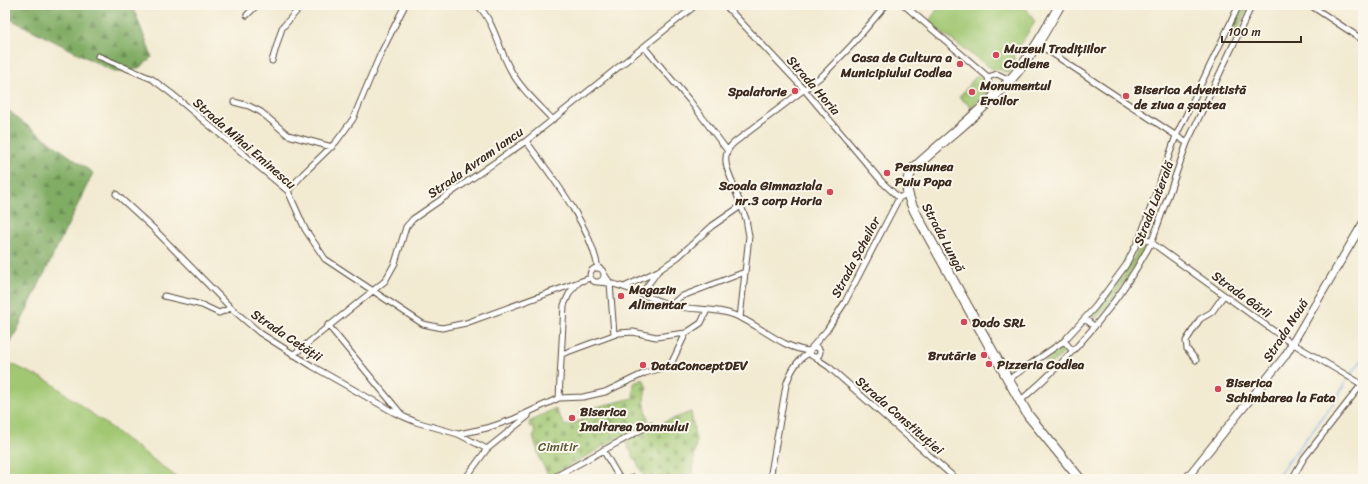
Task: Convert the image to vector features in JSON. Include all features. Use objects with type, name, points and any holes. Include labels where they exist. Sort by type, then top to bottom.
[{"type":"highway","name":"Strada Lungă","points":[[1060,5],[1038,44],[1010,80],[914,168],[908,179],[908,193],[932,243],[1020,401],[1036,426],[1080,479]]},
{"type":"main road","name":"Strada Nouă","points":[[1186,479],[1274,370],[1293,344],[1363,223]]},
{"type":"street","points":[[247,15],[257,5]]},
{"type":"street","points":[[272,61],[282,28],[302,5]]},
{"type":"street","points":[[288,191],[303,174],[332,147],[346,130],[358,110],[377,61],[404,6],[397,5]]},
{"type":"street","points":[[478,5],[496,32],[506,62],[515,78],[552,119]]},
{"type":"street","name":"Strada Avram Iancu","points":[[293,355],[328,325],[380,286],[390,273],[406,227],[413,219],[526,141],[696,5]]},
{"type":"street","name":"Strada Horia","points":[[725,5],[805,90],[882,182],[899,198]]},
{"type":"street","points":[[740,318],[750,236],[748,224],[726,165],[727,150],[735,142],[805,90],[847,51],[886,5]]},
{"type":"street","points":[[904,5],[988,77],[988,86],[995,95]]},
{"type":"street","name":"Strada Laterală","points":[[1009,379],[1064,341],[1115,281],[1131,255],[1141,234],[1176,136],[1240,5]]},
{"type":"street","name":"Strada Laterală","points":[[1020,401],[1047,378],[1094,326],[1128,282],[1152,241],[1187,143],[1252,5]]},
{"type":"street","points":[[1310,5],[1363,40]]},
{"type":"street","points":[[1038,44],[1187,143]]},
{"type":"street","points":[[644,47],[690,102],[727,150]]},
{"type":"street","name":"Strada Mihai Eminescu","points":[[98,56],[152,79],[288,191],[305,229],[315,247],[325,259],[423,324],[442,328],[479,319],[590,278]]},
{"type":"street","points":[[988,77],[997,74],[1010,80]]},
{"type":"street","points":[[234,102],[261,112],[288,135],[332,147]]},
{"type":"street","points":[[526,141],[581,223],[593,248],[598,268],[602,270],[610,283],[614,334]]},
{"type":"street","points":[[899,198],[908,193]]},
{"type":"street","name":"Strada Cetății","points":[[116,194],[231,308],[260,333],[293,355],[404,417],[458,434],[487,449]]},
{"type":"street","name":"Strada Șcheilor","points":[[770,479],[777,430],[786,385],[791,373],[800,359],[812,352],[848,296],[899,198]]},
{"type":"street","points":[[624,287],[658,271],[678,257],[712,226],[741,206]]},
{"type":"street","name":"Strada Gării","points":[[1141,234],[1293,344],[1362,385]]},
{"type":"street","points":[[598,268],[590,271],[590,278],[592,281],[598,282],[602,280],[604,274]]},
{"type":"street","points":[[642,293],[658,271]]},
{"type":"street","points":[[671,305],[680,297],[745,272]]},
{"type":"street","points":[[560,398],[564,305],[570,292],[579,281]]},
{"type":"street","name":"Strada Constituției","points":[[598,282],[610,283],[624,287],[671,305],[727,312],[791,346],[812,352],[956,479]]},
{"type":"street","points":[[1196,360],[1187,349],[1186,341],[1200,319],[1212,312],[1224,295]]},
{"type":"street","points":[[164,296],[202,305],[219,313],[231,308]]},
{"type":"street","points":[[562,354],[614,334],[632,332],[656,337],[686,333],[701,323],[707,310]]},
{"type":"street","points":[[1085,318],[1094,326]]},
{"type":"street","points":[[328,325],[404,417]]},
{"type":"street","points":[[458,434],[498,425],[534,411],[560,398],[583,397],[605,392],[645,373],[670,366],[686,333]]},
{"type":"street","name":"Strada Șcheilor","points":[[820,351],[824,334]]},
{"type":"street","points":[[1064,341],[1072,350]]},
{"type":"street","points":[[817,347],[820,351],[817,356],[812,352],[817,347]]},
{"type":"street","name":"Strada Constituției","points":[[820,351],[829,367]]},
{"type":"street","points":[[1292,479],[1304,458],[1362,385]]},
{"type":"street","points":[[464,479],[487,449],[534,411]]},
{"type":"street","points":[[551,479],[650,425]]},
{"type":"street","points":[[603,450],[620,479]]},
{"type":"green space","points":[[5,5],[132,5],[152,57],[143,65],[135,69],[115,72],[10,19],[5,19]]},
{"type":"green space","points":[[940,5],[1024,5],[1035,22],[1014,54],[1014,64],[1008,73],[999,69],[992,69],[928,23]]},
{"type":"green space","points":[[1244,5],[1249,5],[1233,39],[1228,37]]},
{"type":"green space","points":[[977,75],[984,80],[987,93],[971,107],[959,97]]},
{"type":"green space","points":[[5,107],[21,121],[93,173],[5,355]]},
{"type":"green space","points":[[1144,241],[1146,241],[1146,244],[1122,285],[1107,307],[1094,319],[1092,317],[1120,280]]},
{"type":"green space","points":[[1063,346],[1067,349],[1067,351],[1047,367],[1045,361]]},
{"type":"green space","points":[[5,361],[50,382],[179,479],[5,479]]},
{"type":"green space","name":"Cimitir","points":[[643,379],[647,388],[644,401],[649,423],[622,436],[549,477],[540,459],[533,436],[535,433],[533,426],[530,427],[529,422],[555,408],[565,426],[583,420],[580,411],[633,398],[634,383]]},
{"type":"green space","points":[[691,412],[696,442],[692,475],[689,479],[646,479],[624,440],[651,427]]},
{"type":"waterway","points":[[1350,375],[1363,359]]},
{"type":"waterway","points":[[1275,479],[1335,401],[1348,378]]},
{"type":"place","name":"Muzeul Tradițiilor Codlene","points":[[996,55]]},
{"type":"place","name":"Casa de Cultura a Municipiului Codlea","points":[[960,64]]},
{"type":"place","name":"Spalatorie","points":[[795,91]]},
{"type":"place","name":"Monumentul Eroilor","points":[[972,92]]},
{"type":"place","name":"Biserica Adventistă de ziua a șaptea","points":[[1126,96]]},
{"type":"place","name":"Pensiunea Puiu Popa","points":[[887,173]]},
{"type":"place","name":"Scoala Gimnaziala nr.3 corp Horia","points":[[830,192]]},
{"type":"place","name":"Magazin Alimentar","points":[[621,296]]},
{"type":"place","name":"Dodo SRL","points":[[964,322]]},
{"type":"place","name":"Brutărie","points":[[984,355]]},
{"type":"place","name":"Pizzeria Codlea","points":[[989,364]]},
{"type":"place","name":"DataConceptDEV","points":[[643,365]]},
{"type":"place","name":"Biserica Schimbarea la Fata","points":[[1218,389]]},
{"type":"place","name":"Biserica Inaltarea Domnului","points":[[572,418]]}]
